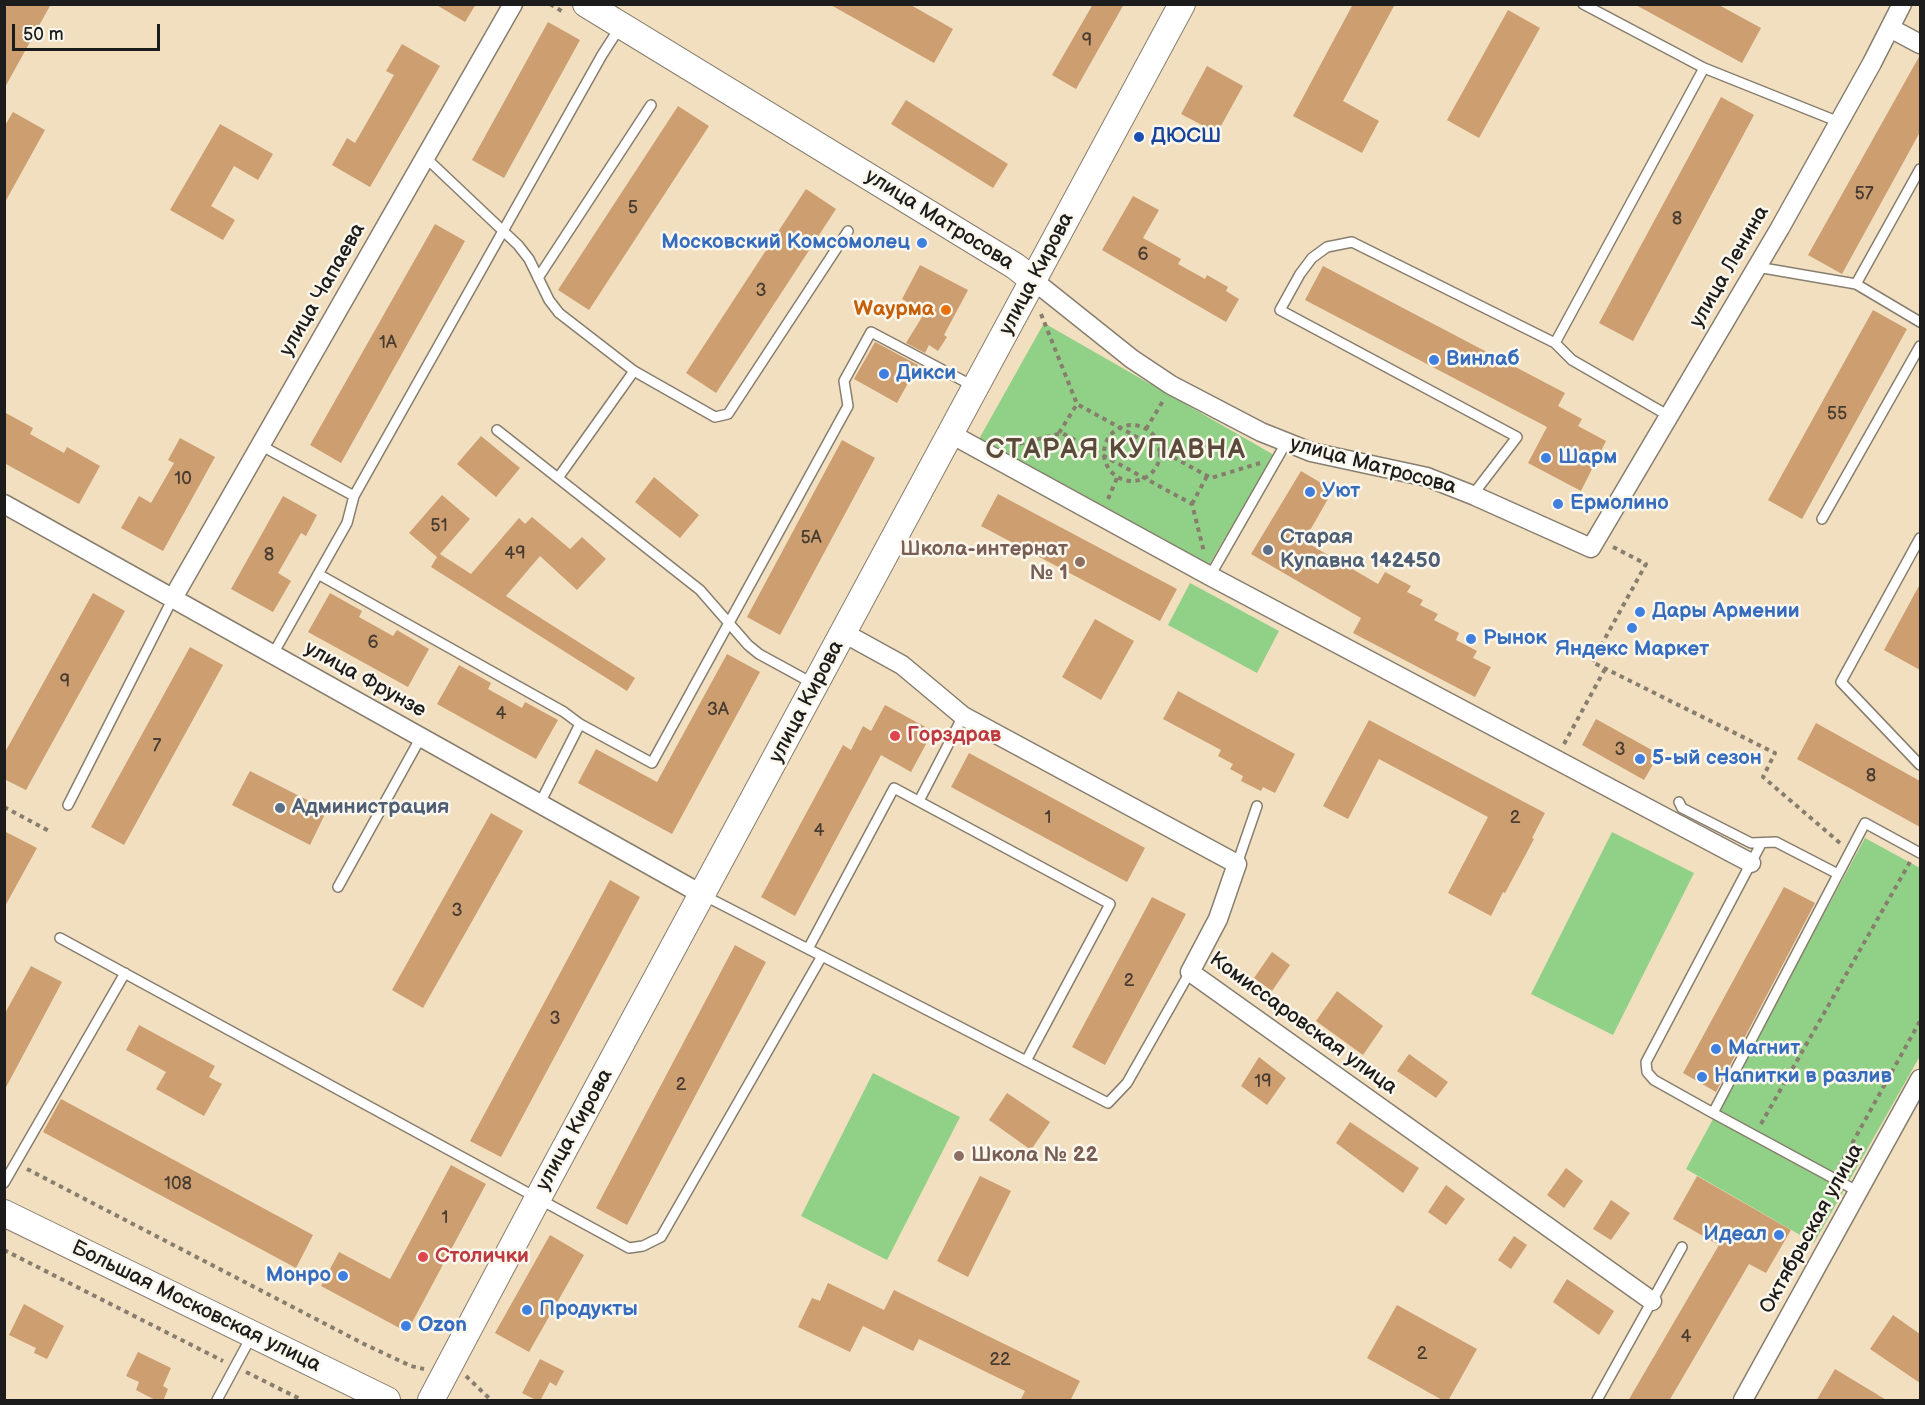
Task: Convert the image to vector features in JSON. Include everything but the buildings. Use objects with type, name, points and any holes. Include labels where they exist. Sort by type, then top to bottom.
[{"type":"street","name":"улица Чапаева","points":[[173,598],[513,4]]},
{"type":"street","name":"улица Матросова","points":[[586,4],[1015,266],[1132,359],[1171,385],[1282,450],[1427,477],[1594,543]]},
{"type":"street","name":"улица Кирова","points":[[431,1401],[538,1198],[1182,4]]},
{"type":"street","name":"улица Ленина","points":[[1594,543],[1757,267],[1839,122],[1902,4]]},
{"type":"street","points":[[1890,28],[1920,44]]},
{"type":"street","points":[[951,434],[1209,576],[1751,863]]},
{"type":"street","name":"улица Фрунзе","points":[[4,504],[703,895]]},
{"type":"street","points":[[844,633],[902,665],[963,716],[1237,864]]},
{"type":"street","name":"Комиссаровская улица","points":[[1237,864],[1218,919],[1190,972],[1652,1301]]},
{"type":"street","name":"Октябрьская улица","points":[[1743,1401],[1920,1079]]},
{"type":"street","name":"Большая Московская улица","points":[[4,1213],[387,1401]]},
{"type":"lane","points":[[1583,4],[1704,68],[1839,122]]},
{"type":"lane","points":[[273,654],[347,523],[354,496],[602,55],[621,26]]},
{"type":"lane","points":[[1555,343],[1704,68]]},
{"type":"lane","points":[[538,278],[651,105]]},
{"type":"lane","points":[[425,157],[529,259],[549,300],[559,313],[634,371],[715,417],[728,414],[848,231]]},
{"type":"lane","points":[[1856,284],[1920,169]]},
{"type":"lane","points":[[1478,488],[1517,437],[1280,310],[1299,274],[1312,258],[1328,247],[1352,242],[1555,343],[1572,360],[1669,416]]},
{"type":"lane","points":[[1757,267],[1856,284],[1920,322]]},
{"type":"lane","points":[[318,573],[652,764],[848,406],[844,381],[872,332],[976,387]]},
{"type":"lane","points":[[1822,519],[1920,346]]},
{"type":"lane","points":[[558,478],[634,371]]},
{"type":"lane","points":[[497,430],[700,590],[748,645],[759,654],[816,685]]},
{"type":"lane","points":[[260,445],[354,496]]},
{"type":"lane","points":[[1209,576],[1282,450]]},
{"type":"lane","points":[[1920,538],[1841,682],[1920,765]]},
{"type":"lane","points":[[68,805],[173,598]]},
{"type":"lane","points":[[919,801],[963,716]]},
{"type":"lane","points":[[540,803],[580,724]]},
{"type":"lane","points":[[338,887],[421,737]]},
{"type":"lane","points":[[808,949],[894,788],[1110,904],[1026,1061]]},
{"type":"lane","points":[[1679,802],[1682,808],[1751,843],[1776,842],[1838,874]]},
{"type":"lane","points":[[1237,864],[1257,806]]},
{"type":"lane","points":[[1713,1113],[1865,823],[1918,851]]},
{"type":"lane","points":[[1761,844],[1646,1062],[1647,1072],[1654,1080],[1857,1191]]},
{"type":"lane","points":[[703,895],[1108,1103],[1127,1083],[1190,972]]},
{"type":"lane","points":[[60,938],[629,1248],[643,1246],[661,1237],[822,956]]},
{"type":"lane","points":[[4,1183],[125,973]]},
{"type":"lane","points":[[1597,1401],[1682,1247]]},
{"type":"lane","points":[[217,1401],[252,1335]]},
{"type":"path","points":[[1041,314],[1077,404],[1211,478],[1282,450]]},
{"type":"path","points":[[1146,429],[1166,396]]},
{"type":"path","points":[[1059,434],[1077,404]]},
{"type":"path","points":[[1133,425],[1146,429],[1156,438],[1160,450],[1158,466],[1146,479],[1126,482],[1110,472],[1104,456],[1105,445],[1109,437],[1120,428],[1133,425]]},
{"type":"path","points":[[984,452],[1062,433],[1192,504]]},
{"type":"path","points":[[1207,476],[1192,504],[1209,576]]},
{"type":"path","points":[[1594,543],[1646,564],[1592,662],[1775,753],[1763,777],[1850,852]]},
{"type":"path","points":[[1555,760],[1605,669]]},
{"type":"path","points":[[4,807],[51,832]]},
{"type":"path","points":[[1755,1135],[1918,851]]},
{"type":"path","points":[[1833,1178],[1920,1021]]},
{"type":"path","points":[[16,1164],[411,1366],[426,1369],[439,1360],[471,1378],[491,1401]]},
{"type":"path","points":[[4,1250],[302,1401]]},
{"type":"green space","points":[[1044,323],[1274,455],[1209,565],[979,439]]},
{"type":"green space","points":[[1190,583],[1279,631],[1257,673],[1168,625]]},
{"type":"green space","points":[[1612,832],[1694,873],[1613,1035],[1531,994]]},
{"type":"green space","points":[[1865,838],[1920,868],[1920,1056],[1814,1243],[1686,1169]]},
{"type":"green space","points":[[873,1073],[960,1117],[887,1260],[801,1216]]},
{"type":"place","name":"ДЮСШ","points":[[1139,137]]},
{"type":"place","name":"Московский Комсомолец","points":[[922,243]]},
{"type":"place","name":"Wаурма","points":[[946,310]]},
{"type":"place","name":"Винлаб","points":[[1434,360]]},
{"type":"place","name":"Дикси","points":[[884,374]]},
{"type":"place","name":"Шарм","points":[[1546,458]]},
{"type":"place","name":"Уют","points":[[1310,492]]},
{"type":"place","name":"Ермолино","points":[[1558,504]]},
{"type":"place","name":"Старая Купавна 142450","points":[[1268,550]]},
{"type":"place","name":"Школа-интернат № 1","points":[[1080,562]]},
{"type":"place","name":"Дары Армении","points":[[1640,612]]},
{"type":"place","name":"Яндекс Маркет","points":[[1632,628]]},
{"type":"place","name":"Рынок","points":[[1471,639]]},
{"type":"place","name":"Горздрав","points":[[895,736]]},
{"type":"place","name":"5-ый сезон","points":[[1640,759]]},
{"type":"place","name":"Администрация","points":[[280,808]]},
{"type":"place","name":"Магнит","points":[[1716,1049]]},
{"type":"place","name":"Напитки в разлив","points":[[1702,1077]]},
{"type":"place","name":"Школа № 22","points":[[959,1156]]},
{"type":"place","name":"Идеал","points":[[1779,1235]]},
{"type":"place","name":"Столички","points":[[423,1257]]},
{"type":"place","name":"Монро","points":[[343,1276]]},
{"type":"place","name":"Продукты","points":[[527,1310]]},
{"type":"place","name":"Ozon","points":[[406,1326]]},
{"type":"district","name":"СТАРАЯ КУПАВНА","points":[[1116,451]]}]
